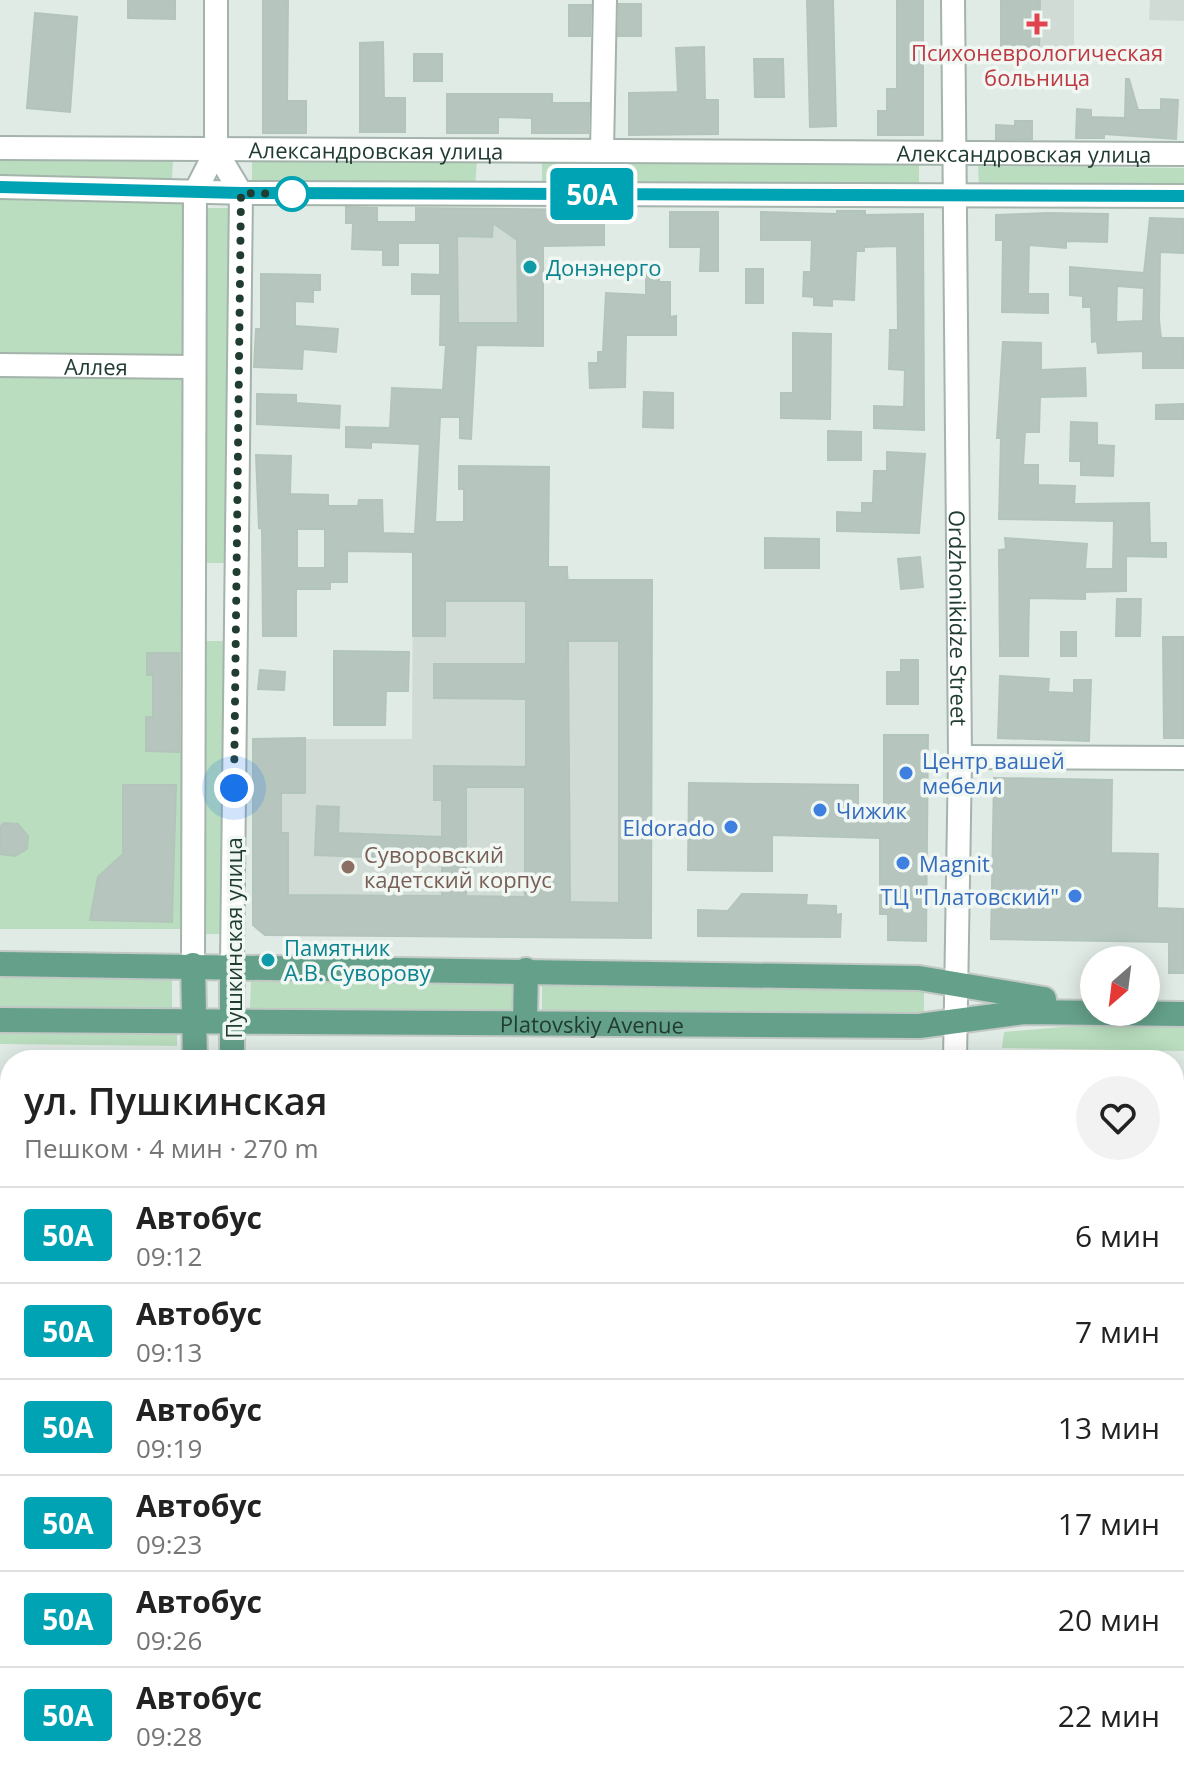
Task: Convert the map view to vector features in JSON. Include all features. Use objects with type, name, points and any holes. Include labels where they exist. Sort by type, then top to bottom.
[{"type":"main road","points":[[0,964],[232,965],[919,978],[1026,999],[1080,1000]]},
{"type":"main road","name":"Пушкинская улица","points":[[193,965],[195,1050]]},
{"type":"main road","name":"Пушкинская улица","points":[[232,965],[232,1050]]},
{"type":"main road","points":[[525,1023],[526,970]]},
{"type":"main road","points":[[1160,1000],[1184,1001]]},
{"type":"main road","name":"Platovskiy Avenue","points":[[0,1020],[919,1026],[1024,1012],[1184,1014]]},
{"type":"street","name":"Пушкинская улица","points":[[193,965],[195,192],[216,151],[216,0]]},
{"type":"street","points":[[602,151],[605,0]]},
{"type":"street","name":"Ordzhonikidze Street","points":[[953,0],[960,757],[955,1050]]},
{"type":"street","name":"Александровская улица","points":[[0,148],[1184,154]]},
{"type":"street","points":[[216,151],[241,193]]},
{"type":"street","name":"Александровская улица","points":[[0,187],[241,193],[1184,196]]},
{"type":"street","name":"Пушкинская улица","points":[[232,965],[241,193]]},
{"type":"street","name":"Аллея","points":[[0,365],[194,367]]},
{"type":"street","points":[[960,757],[1184,758]]},
{"type":"shaded area","name":"Психоневрологическая больница","points":[[1001,0],[1074,0],[1074,49],[1001,48]]},
{"type":"shaded area","name":"Психоневрологическая больница","points":[[1150,0],[1184,0],[1184,21],[1149,20]]},
{"type":"shaded area","points":[[442,209],[543,209],[543,346],[440,345],[441,295],[412,294],[412,275],[440,274]]},
{"type":"shaded area","points":[[413,566],[567,567],[570,580],[652,580],[651,938],[265,935],[253,925],[253,739],[412,739]]},
{"type":"green space","points":[[0,158],[173,160],[172,179],[0,176]]},
{"type":"green space","points":[[252,159],[477,161],[475,188],[252,187]]},
{"type":"green space","points":[[919,161],[919,186],[542,187],[542,162]]},
{"type":"green space","points":[[978,166],[1184,168],[1184,188],[979,187]]},
{"type":"green space","points":[[0,200],[186,202],[182,929],[0,929]]},
{"type":"green space","points":[[203,208],[234,208],[229,563],[204,563]]},
{"type":"green space","points":[[202,641],[230,641],[226,934],[202,934]]},
{"type":"green space","points":[[0,969],[172,970],[172,1016],[0,1015]]},
{"type":"green space","points":[[251,980],[512,983],[512,1012],[250,1008]]},
{"type":"green space","points":[[542,985],[924,990],[924,1018],[542,1014]]},
{"type":"green space","points":[[1080,1026],[1184,1026],[1184,1050],[1002,1048],[1004,1032]]},
{"type":"green space","points":[[0,1032],[177,1033],[177,1046],[0,1044]]},
{"type":"building","points":[[128,0],[175,0],[175,19],[128,18]]},
{"type":"building","points":[[263,0],[288,0],[287,101],[306,101],[306,133],[263,133]]},
{"type":"building","points":[[807,0],[833,0],[836,126],[810,127]]},
{"type":"building","points":[[897,0],[923,0],[923,135],[878,135],[878,111],[887,111],[887,89],[897,89]]},
{"type":"building","points":[[1001,0],[1040,0],[1039,48],[1001,48]]},
{"type":"building","points":[[619,4],[641,4],[641,36],[618,36]]},
{"type":"building","points":[[569,5],[591,5],[590,36],[569,36]]},
{"type":"building","points":[[35,13],[77,17],[70,112],[27,108]]},
{"type":"building","points":[[383,42],[384,98],[405,98],[405,132],[360,132],[360,43]]},
{"type":"building","points":[[704,47],[705,100],[718,100],[718,134],[629,135],[629,93],[678,92],[676,48]]},
{"type":"building","points":[[414,54],[442,54],[442,81],[414,81]]},
{"type":"building","points":[[754,59],[783,59],[784,97],[755,97]]},
{"type":"building","points":[[1126,79],[1129,79],[1138,110],[1161,110],[1161,99],[1178,100],[1176,139],[1104,134],[1104,138],[1076,138],[1077,109],[1091,110],[1091,117],[1125,118]]},
{"type":"building","points":[[447,94],[552,94],[552,103],[589,103],[588,133],[532,133],[532,118],[498,117],[498,133],[447,133]]},
{"type":"building","points":[[1015,121],[1032,121],[1032,139],[996,139],[996,125],[1015,126]]},
{"type":"building","points":[[346,207],[377,208],[377,222],[416,222],[416,208],[604,210],[604,245],[543,246],[543,346],[476,345],[471,439],[460,438],[460,417],[440,417],[435,522],[464,522],[464,489],[459,489],[459,466],[549,467],[548,567],[567,567],[567,580],[652,580],[651,938],[265,935],[253,925],[253,739],[305,738],[305,793],[281,793],[281,833],[288,833],[288,895],[442,896],[442,860],[315,855],[317,806],[339,807],[338,833],[442,837],[442,800],[434,800],[434,766],[526,767],[526,699],[434,698],[434,664],[526,664],[526,601],[445,601],[445,636],[413,636],[413,552],[347,551],[347,582],[330,582],[330,589],[296,589],[296,636],[263,636],[262,529],[259,528],[256,455],[291,456],[290,494],[328,495],[328,506],[358,506],[359,500],[382,500],[383,533],[415,534],[420,444],[371,442],[371,448],[346,447],[346,427],[390,428],[392,388],[443,390],[446,345],[440,345],[441,294],[412,294],[412,274],[440,275],[440,243],[398,243],[398,265],[383,265],[383,250],[352,249],[353,223],[346,223]],"holes":[[[493,223],[517,240],[518,323],[458,323],[457,236],[492,237]],[[297,529],[325,529],[325,568],[297,568]],[[568,641],[619,641],[619,903],[570,902]],[[466,787],[525,787],[525,897],[466,896]]]},
{"type":"building","points":[[837,211],[865,211],[865,215],[923,214],[924,430],[874,428],[874,406],[904,407],[905,370],[889,369],[890,330],[898,330],[897,246],[864,247],[864,251],[856,251],[854,300],[832,299],[832,306],[814,305],[814,297],[803,296],[804,272],[811,272],[812,240],[761,240],[761,212],[837,214]]},
{"type":"building","points":[[670,212],[718,212],[718,271],[700,271],[701,247],[670,247]]},
{"type":"building","points":[[1108,214],[1107,242],[1066,241],[1066,248],[1029,245],[1028,294],[1048,294],[1048,313],[1002,312],[1003,240],[996,240],[996,215]]},
{"type":"building","points":[[1150,218],[1184,219],[1184,253],[1160,252],[1159,320],[1161,338],[1184,338],[1184,368],[1143,368],[1143,351],[1098,353],[1097,341],[1092,342],[1091,307],[1083,307],[1083,296],[1070,295],[1070,267],[1144,273]],"holes":[[[1117,286],[1144,288],[1143,321],[1116,322]]]},
{"type":"building","points":[[746,269],[763,269],[763,303],[746,303]]},
{"type":"building","points":[[646,272],[659,272],[659,282],[670,282],[670,317],[676,316],[676,335],[626,335],[625,387],[590,388],[589,363],[598,363],[598,352],[603,352],[606,293],[646,295]]},
{"type":"building","points":[[261,274],[320,275],[320,290],[313,290],[313,302],[295,301],[295,326],[338,329],[336,352],[303,349],[302,369],[254,367],[256,329],[261,329]]},
{"type":"building","points":[[793,333],[831,334],[830,419],[781,418],[781,393],[793,393]]},
{"type":"building","points":[[1003,342],[1041,343],[1041,370],[1085,368],[1086,396],[1040,397],[1039,432],[1025,432],[1023,465],[1038,465],[1038,485],[1075,486],[1074,504],[1149,503],[1150,543],[1166,543],[1166,557],[1126,556],[1126,591],[1085,592],[1085,599],[1029,598],[1028,656],[1000,656],[999,550],[1006,549],[1005,538],[1087,544],[1085,569],[1113,569],[1114,521],[999,519],[1001,438],[997,438]]},
{"type":"building","points":[[644,392],[673,393],[673,428],[643,427]]},
{"type":"building","points":[[257,394],[296,395],[296,403],[340,406],[339,428],[257,424]]},
{"type":"building","points":[[1184,404],[1184,419],[1156,419],[1156,405]]},
{"type":"building","points":[[1071,422],[1097,423],[1097,445],[1114,446],[1113,476],[1081,475],[1081,461],[1070,461]]},
{"type":"building","points":[[828,431],[861,432],[861,460],[828,460]]},
{"type":"building","points":[[887,452],[925,454],[919,533],[837,531],[837,512],[862,513],[862,503],[873,503],[874,471],[887,471]]},
{"type":"building","points":[[765,538],[819,539],[819,568],[765,568]]},
{"type":"building","points":[[920,557],[923,587],[901,589],[898,559]]},
{"type":"building","points":[[1117,599],[1141,599],[1140,636],[1116,636]]},
{"type":"building","points":[[1061,632],[1076,632],[1076,656],[1061,656]]},
{"type":"building","points":[[1163,637],[1184,637],[1184,738],[1164,738]]},
{"type":"building","points":[[334,651],[409,652],[408,691],[386,691],[385,725],[334,725]]},
{"type":"building","points":[[147,653],[179,653],[179,752],[146,751],[146,717],[153,717],[153,675],[147,675]]},
{"type":"building","points":[[901,660],[918,660],[918,704],[887,704],[887,672],[901,672]]},
{"type":"building","points":[[260,670],[285,672],[284,690],[258,689]]},
{"type":"building","points":[[1000,676],[1049,679],[1048,692],[1074,693],[1074,680],[1091,680],[1089,741],[998,738]]},
{"type":"building","points":[[884,735],[928,735],[926,941],[888,940],[888,914],[880,914],[880,838],[772,835],[772,871],[688,870],[689,783],[858,785],[858,812],[884,812]]},
{"type":"building","name":"ТЦ \"Платовский\"","points":[[994,778],[1112,780],[1111,853],[1158,854],[1157,908],[1184,909],[1184,973],[1169,973],[1169,942],[991,939]]},
{"type":"building","points":[[123,785],[176,785],[172,922],[90,920],[98,877],[123,854]]},
{"type":"building","points":[[4,823],[18,824],[28,836],[27,849],[15,856],[0,854],[0,827]]},
{"type":"building","points":[[742,894],[807,895],[806,905],[836,906],[836,915],[841,914],[840,937],[698,936],[698,910],[728,911]]},
{"type":"bus line","name":"50А","points":[[0,187],[241,193],[1184,196]]},
{"type":"place","name":"Психоневрологическая больница","points":[[1037,24]]},
{"type":"place","name":"Донэнерго","points":[[530,267]]},
{"type":"place","name":"Центр вашей мебели","points":[[906,773]]},
{"type":"place","name":"Чижик","points":[[820,810]]},
{"type":"place","name":"Eldorado","points":[[731,827]]},
{"type":"place","name":"Magnit","points":[[903,863]]},
{"type":"place","name":"Суворовский кадетский корпус","points":[[348,867]]},
{"type":"place","name":"ТЦ \"Платовский\"","points":[[1075,896]]},
{"type":"place","name":"Памятник А.В. Суворову","points":[[268,960]]},
{"type":"route","points":[[234,788],[241,193],[292,194]]}]
